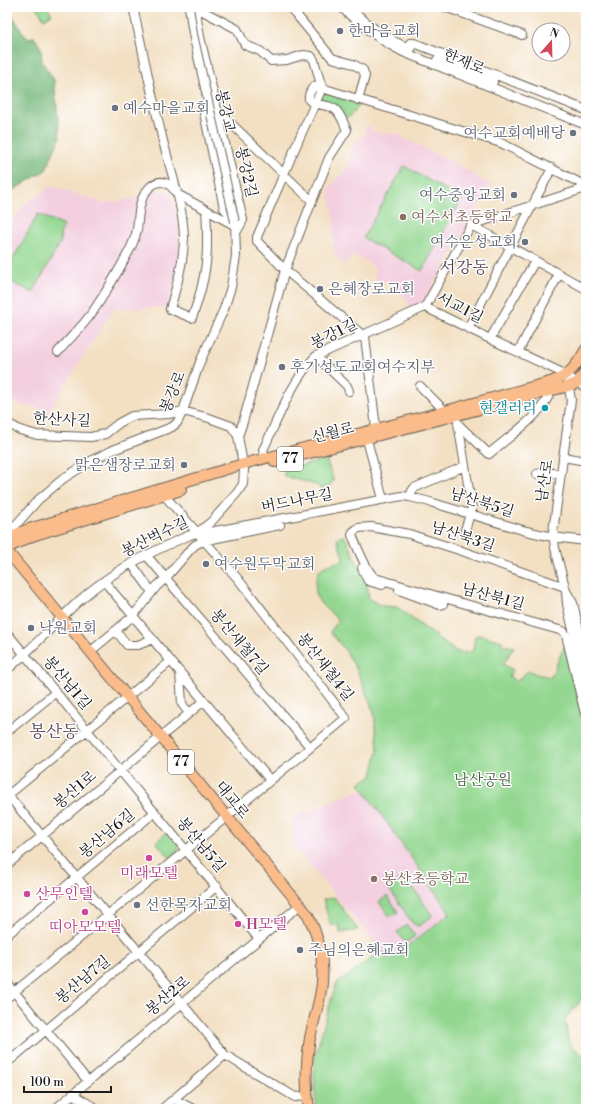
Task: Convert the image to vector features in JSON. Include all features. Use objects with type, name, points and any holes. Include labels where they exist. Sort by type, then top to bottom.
[{"type":"main road","name":"77","points":[[567,375],[576,365],[586,349]]},
{"type":"main road","name":"신월로","points":[[7,549],[32,536],[164,495],[265,458],[445,411],[550,382],[567,375]]},
{"type":"main road","name":"신월로","points":[[7,537],[29,528],[243,467],[457,420],[551,391],[581,380]]},
{"type":"main road","name":"대교로","points":[[7,549],[226,817],[300,905],[314,927],[321,947],[322,962],[320,994],[310,1038],[306,1070],[309,1109]]},
{"type":"street","points":[[133,7],[152,98],[181,211],[184,244],[180,273],[170,308],[192,318],[201,293],[206,268],[208,237],[206,210]]},
{"type":"street","name":"봉강교","points":[[189,7],[193,34],[236,227]]},
{"type":"street","points":[[195,7],[200,37],[218,111],[204,113],[224,208],[236,227]]},
{"type":"street","points":[[195,7],[237,29],[245,45],[260,51],[269,60],[277,62],[305,55],[313,58],[322,86],[358,100],[488,138],[519,151],[586,187]]},
{"type":"street","points":[[290,7],[332,58],[353,64],[363,70],[365,76],[358,100]]},
{"type":"street","name":"한재로","points":[[341,7],[369,32],[403,52],[586,125]]},
{"type":"street","name":"한재로","points":[[350,7],[373,28],[406,47],[540,102],[586,119]]},
{"type":"street","points":[[445,7],[522,35]]},
{"type":"street","points":[[406,47],[410,43],[414,43],[586,110]]},
{"type":"street","points":[[466,78],[465,81],[468,83],[586,129]]},
{"type":"street","name":"봉강2길","points":[[322,86],[284,174],[257,242],[284,270],[363,335]]},
{"type":"street","points":[[238,436],[284,270],[329,158],[347,130],[338,113],[334,109],[315,104]]},
{"type":"street","name":"봉강2길","points":[[218,111],[243,220],[236,227]]},
{"type":"street","name":"봉강2길","points":[[218,111],[312,201]]},
{"type":"street","points":[[468,328],[552,168]]},
{"type":"street","points":[[58,352],[94,311],[128,252],[135,235],[140,202],[146,192],[153,185],[162,182],[171,186],[176,194],[236,227]]},
{"type":"street","points":[[471,225],[586,187]]},
{"type":"street","points":[[471,225],[586,289]]},
{"type":"street","name":"서교1길","points":[[471,225],[425,307],[490,339],[581,380]]},
{"type":"street","name":"봉강로","points":[[7,537],[38,500],[64,478],[96,458],[172,427],[177,423],[183,411],[200,362],[224,309],[234,270],[236,227]]},
{"type":"street","points":[[490,339],[535,260]]},
{"type":"street","points":[[518,352],[559,274]]},
{"type":"street","name":"봉강1길","points":[[265,458],[263,450],[286,402],[299,377],[316,356],[425,307]]},
{"type":"street","points":[[363,335],[366,341],[376,428]]},
{"type":"street","points":[[316,356],[347,386],[349,391]]},
{"type":"street","name":"남산로","points":[[581,380],[571,400],[553,522],[553,537],[566,589],[567,604],[586,686]]},
{"type":"street","points":[[420,386],[445,411]]},
{"type":"street","points":[[457,420],[489,454],[537,413],[547,401],[551,391]]},
{"type":"street","points":[[183,411],[225,423],[233,429],[238,436],[243,467]]},
{"type":"street","name":"한산사길","points":[[7,423],[20,430],[37,434],[91,437],[104,434],[124,419],[132,416],[169,414],[183,411]]},
{"type":"street","points":[[457,420],[472,508],[465,530]]},
{"type":"street","points":[[367,440],[383,499]]},
{"type":"street","points":[[563,457],[586,461]]},
{"type":"street","points":[[406,496],[414,488],[465,466]]},
{"type":"street","name":"봉산벅수길","points":[[63,618],[80,600],[104,581],[146,555],[197,533],[211,522],[237,493],[244,482],[243,467]]},
{"type":"street","points":[[537,474],[545,472],[560,474]]},
{"type":"street","name":"봉산새철4길","points":[[164,495],[238,579],[346,718],[187,850]]},
{"type":"street","name":"버드나무길","points":[[197,533],[210,532],[383,499],[406,496]]},
{"type":"street","name":"남산북5길","points":[[406,496],[553,537],[586,541]]},
{"type":"street","points":[[91,651],[133,616],[161,581],[166,578],[192,548],[203,541],[280,525],[279,519]]},
{"type":"street","name":"남산북3길","points":[[444,598],[442,605],[440,605],[391,587],[369,582],[348,538],[349,535],[352,534],[354,529],[367,526],[409,534],[459,550],[566,589]]},
{"type":"street","name":"봉산새철7길","points":[[146,555],[310,748]]},
{"type":"street","points":[[131,564],[152,592]]},
{"type":"street","points":[[104,581],[270,780]]},
{"type":"street","name":"남산로","points":[[566,589],[582,628],[586,660]]},
{"type":"street","name":"남산북1길","points":[[444,598],[560,629],[564,632],[586,718]]},
{"type":"street","name":"봉산남1길","points":[[25,655],[63,618]]},
{"type":"street","points":[[116,630],[125,644],[138,645],[153,639]]},
{"type":"street","name":"봉산남1길","points":[[7,633],[121,770]]},
{"type":"street","points":[[7,670],[25,655]]},
{"type":"street","name":"봉산남1길","points":[[87,730],[171,661]]},
{"type":"street","points":[[180,672],[182,704],[190,713]]},
{"type":"street","points":[[7,732],[56,692]]},
{"type":"street","name":"봉산1로","points":[[7,865],[204,701]]},
{"type":"street","points":[[7,795],[87,730]]},
{"type":"street","name":"봉산남5길","points":[[121,770],[259,939]]},
{"type":"street","name":"봉산남6길","points":[[7,795],[225,1055],[295,1097],[307,1096]]},
{"type":"street","name":"봉산남6길","points":[[76,877],[155,812]]},
{"type":"street","points":[[7,998],[187,850]]},
{"type":"street","points":[[7,935],[76,877]]},
{"type":"street","points":[[139,952],[217,886]]},
{"type":"street","name":"봉산2로","points":[[54,1109],[300,905]]},
{"type":"street","name":"봉산남7길","points":[[7,1063],[139,952]]},
{"type":"street","points":[[7,983],[88,1081]]},
{"type":"street","points":[[162,1109],[225,1055]]},
{"type":"street","points":[[72,1094],[97,1109]]},
{"type":"street","points":[[174,1099],[193,1109]]},
{"type":"shaded area","name":"여수서초등학교","points":[[369,125],[373,131],[383,134],[395,133],[442,158],[443,157],[477,176],[477,178],[491,184],[424,301],[412,310],[398,286],[375,279],[375,268],[352,254],[345,265],[337,257],[333,247],[334,220],[329,198],[329,189],[348,165],[354,143],[366,133],[363,130]]},
{"type":"shaded area","points":[[51,186],[105,203],[148,196],[159,190],[168,192],[175,204],[179,225],[180,251],[176,281],[168,307],[114,309],[49,410],[9,403],[7,388],[7,228],[26,203]]},
{"type":"shaded area","name":"봉산초등학교","points":[[363,789],[450,913],[390,960],[293,846],[293,817]]},
{"type":"green space","points":[[7,7],[25,36],[28,38],[34,37],[41,48],[42,62],[54,80],[60,137],[46,170],[7,194]]},
{"type":"green space","points":[[36,7],[47,7],[52,14],[44,19]]},
{"type":"green space","points":[[323,92],[360,105],[349,117],[344,118],[321,102],[320,100]]},
{"type":"green space","points":[[404,166],[462,199],[422,271],[363,238]]},
{"type":"green space","points":[[38,214],[64,226],[60,234],[61,241],[33,293],[7,280],[7,270]]},
{"type":"green space","points":[[326,459],[334,481],[327,487],[320,489],[317,485],[284,476],[284,471]]},
{"type":"green space","name":"남산공원","points":[[344,535],[367,583],[369,599],[382,606],[397,607],[455,651],[462,653],[470,652],[473,650],[475,636],[480,635],[502,641],[502,645],[514,647],[503,664],[513,670],[509,676],[516,682],[529,670],[536,674],[551,677],[565,645],[586,730],[586,995],[565,1019],[569,1044],[586,1058],[586,1102],[581,1109],[317,1109],[314,1059],[336,984],[382,951],[390,960],[450,913],[359,783],[372,776],[378,749],[374,713],[357,670],[345,650],[330,632],[339,620],[324,607],[316,594],[316,580],[319,571],[323,567],[344,560],[337,539]]},
{"type":"green space","points":[[167,832],[178,844],[178,850],[170,858],[156,842]]},
{"type":"green space","points":[[404,877],[407,879],[432,915],[419,926],[413,924],[389,889],[390,886]]},
{"type":"green space","points":[[387,896],[398,912],[390,917],[379,902]]},
{"type":"green space","points":[[334,897],[358,930],[340,933],[338,924],[331,926],[323,900]]},
{"type":"green space","points":[[407,925],[415,936],[406,943],[397,932]]},
{"type":"place","name":"한마음교회","points":[[340,31]]},
{"type":"place","name":"예수마을교회","points":[[115,108]]},
{"type":"place","name":"여수교회예배당","points":[[573,133]]},
{"type":"place","name":"여수중앙교회","points":[[514,195]]},
{"type":"place","name":"여수서초등학교","points":[[403,217]]},
{"type":"place","name":"여수은성교회","points":[[525,242]]},
{"type":"place","name":"은혜장로교회","points":[[320,289]]},
{"type":"place","name":"후기성도교회여수지부","points":[[282,367]]},
{"type":"place","name":"현갤러리","points":[[545,408]]},
{"type":"place","name":"맑은샘장로교회","points":[[184,465]]},
{"type":"place","name":"여수원두막교회","points":[[206,564]]},
{"type":"place","name":"낙원교회","points":[[31,628]]},
{"type":"place","name":"미래모텔","points":[[149,858]]},
{"type":"place","name":"봉산초등학교","points":[[374,879]]},
{"type":"place","name":"산무인텔","points":[[27,894]]},
{"type":"place","name":"선한목자교회","points":[[137,905]]},
{"type":"place","name":"띠아모모텔","points":[[85,912]]},
{"type":"place","name":"H모텔","points":[[238,924]]},
{"type":"place","name":"주님의은혜교회","points":[[300,950]]},
{"type":"district","name":"서강동","points":[[464,268]]},
{"type":"district","name":"봉산동","points":[[54,732]]}]
